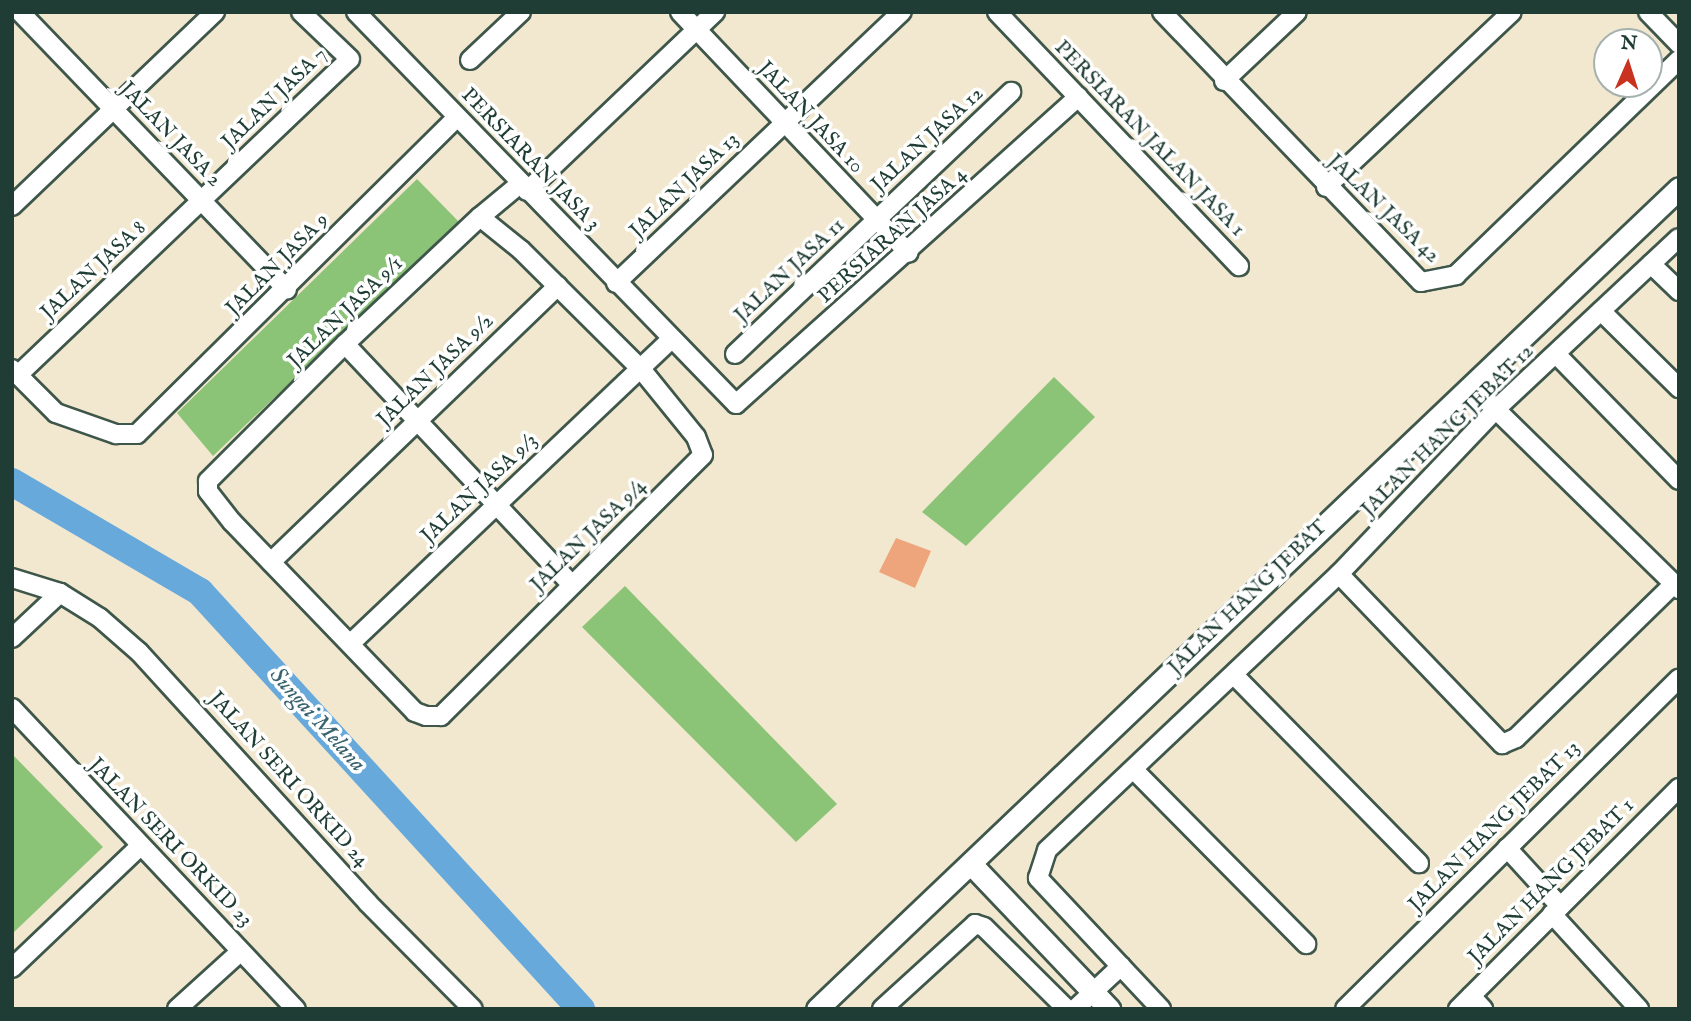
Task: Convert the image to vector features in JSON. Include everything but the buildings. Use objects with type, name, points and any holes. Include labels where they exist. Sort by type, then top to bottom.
[{"type":"street","points":[[12,206],[215,12]]},
{"type":"street","name":"JALAN JASA 7","points":[[202,201],[349,59],[301,12]]},
{"type":"street","name":"PERSIARAN JASA 3","points":[[356,12],[671,340],[736,404]]},
{"type":"street","points":[[470,60],[521,12]]},
{"type":"street","name":"JALAN JASA 10","points":[[680,12],[909,253]]},
{"type":"street","name":"JALAN JASA 9/1","points":[[271,562],[232,522],[208,491],[208,481],[345,344],[480,217],[524,187],[715,12]]},
{"type":"street","name":"JALAN JASA 13","points":[[616,283],[902,12]]},
{"type":"street","name":"PERSIARAN JALAN JASA 1","points":[[997,12],[1239,266]]},
{"type":"street","name":"JALAN JASA 42","points":[[1162,12],[1326,187],[1421,282],[1438,282],[1456,275],[1679,60]]},
{"type":"street","points":[[1224,80],[1297,12]]},
{"type":"street","points":[[1326,187],[1512,12]]},
{"type":"street","points":[[1648,12],[1679,44]]},
{"type":"street","points":[[12,31],[26,14]]},
{"type":"street","name":"JALAN JASA 2","points":[[26,14],[287,289]]},
{"type":"street","name":"JALAN JASA 12","points":[[876,221],[1011,92]]},
{"type":"street","name":"PERSIARAN JASA 4","points":[[736,404],[909,253],[1078,97]]},
{"type":"street","name":"JALAN JASA 9","points":[[15,372],[56,413],[126,436],[137,434],[287,289],[457,117]]},
{"type":"street","name":"JALAN HANG JEBAT","points":[[817,1009],[972,865],[1679,188]]},
{"type":"street","name":"JALAN JASA 8","points":[[15,372],[202,201]]},
{"type":"street","points":[[480,217],[558,286],[641,369],[671,340]]},
{"type":"street","name":"JALAN JASA 11","points":[[735,354],[876,221]]},
{"type":"street","name":"JALAN HANG JEBAT 12","points":[[1121,966],[1038,878],[1040,862],[1339,574],[1496,409],[1679,238]]},
{"type":"street","points":[[1651,264],[1679,291]]},
{"type":"street","name":"JALAN JASA 9/2","points":[[271,562],[558,286]]},
{"type":"street","points":[[1601,311],[1679,388]]},
{"type":"street","points":[[345,344],[570,583]]},
{"type":"street","points":[[1556,354],[1679,480]]},
{"type":"street","name":"JALAN JASA 9/3","points":[[351,643],[641,369]]},
{"type":"street","name":"JALAN JASA 9/4","points":[[351,643],[415,712],[426,716],[442,716],[570,583],[703,455],[696,437],[641,369]]},
{"type":"street","points":[[1339,574],[1502,744],[1516,738],[1676,586],[1473,387]]},
{"type":"street","points":[[271,562],[351,643]]},
{"type":"street","name":"JALAN SERI ORKID 24","points":[[12,578],[60,593],[100,618],[139,652],[368,903],[473,1009]]},
{"type":"street","points":[[12,638],[60,593]]},
{"type":"street","points":[[1234,675],[1419,863]]},
{"type":"street","name":"JALAN HANG JEBAT 13","points":[[1345,1009],[1679,679]]},
{"type":"street","name":"JALAN SERI ORKID 23","points":[[12,708],[296,1009]]},
{"type":"street","points":[[1134,770],[1306,944]]},
{"type":"street","name":"JALAN HANG JEBAT 1","points":[[1470,1004],[1556,910],[1679,788]]},
{"type":"street","points":[[12,968],[140,846]]},
{"type":"street","points":[[1507,848],[1639,1009]]},
{"type":"street","points":[[972,865],[1109,1009]]},
{"type":"street","points":[[882,1009],[975,924],[1055,1005]]},
{"type":"street","points":[[177,1009],[241,951]]},
{"type":"street","points":[[1076,1009],[1121,966],[1161,1009]]},
{"type":"green space","points":[[417,179],[459,222],[213,456],[177,413]]},
{"type":"green space","points":[[1054,377],[1095,417],[966,546],[922,512]]},
{"type":"green space","points":[[625,586],[837,804],[796,842],[582,627]]},
{"type":"green space","points":[[12,754],[103,847],[12,934]]},
{"type":"waterway","name":"Sungai Melana","points":[[12,482],[200,592],[581,1009]]}]
